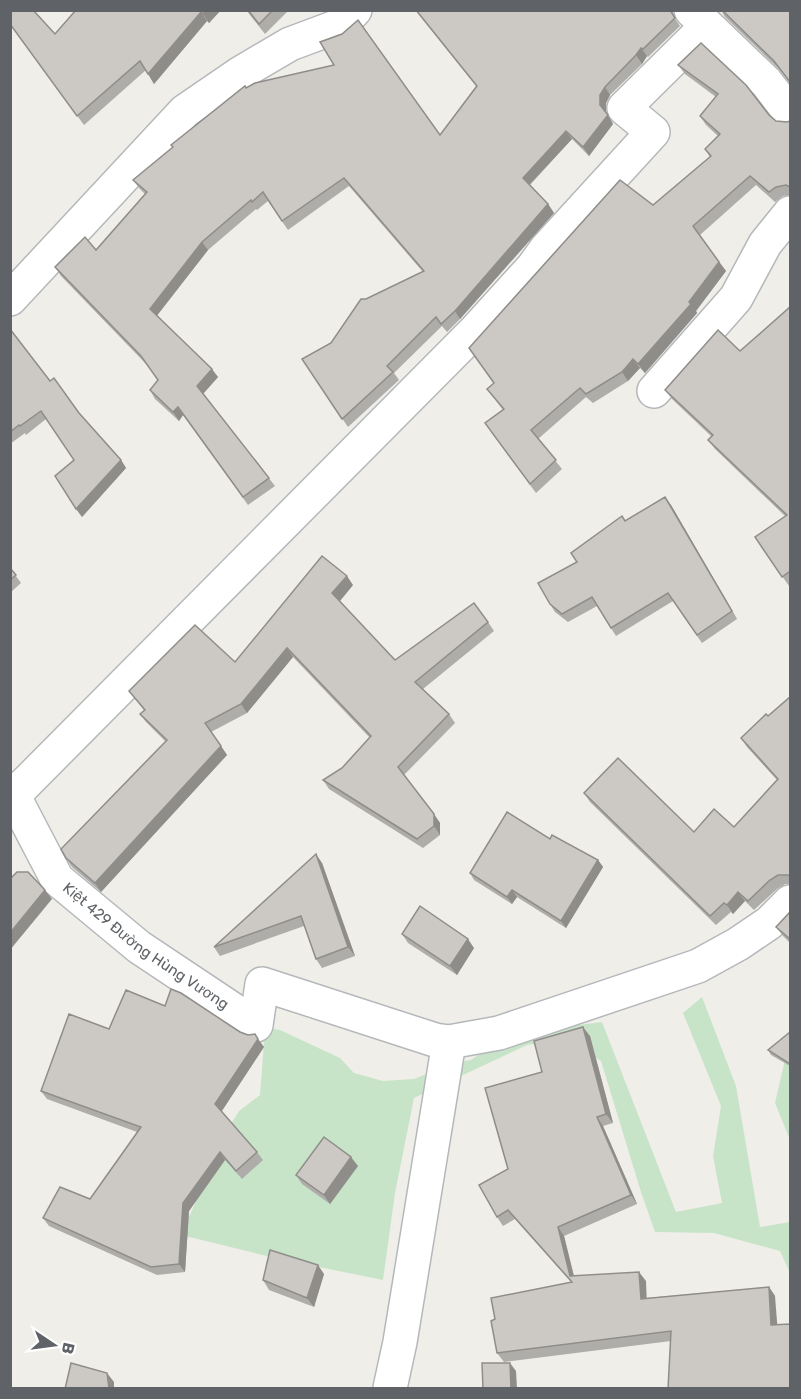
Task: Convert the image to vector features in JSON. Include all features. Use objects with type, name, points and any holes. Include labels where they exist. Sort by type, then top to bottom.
[{"type":"street","points":[[10,299],[184,111],[239,74],[290,44],[341,25],[356,10]]},
{"type":"street","points":[[12,792],[474,332],[653,132],[624,108],[699,18],[766,82],[790,113]]},
{"type":"street","points":[[654,391],[736,298],[765,244],[790,213]]},
{"type":"street","name":"Kiệt 429 Đường Hùng Vương","points":[[12,792],[57,879],[139,947],[256,1024],[262,984],[419,1037],[449,1042]]},
{"type":"street","points":[[390,1389],[400,1341],[449,1042],[498,1033],[698,966],[769,924],[790,902]]},
{"type":"green space","points":[[702,997],[736,1086],[760,1227],[790,1222],[790,1273],[780,1251],[714,1233],[655,1232],[601,1061],[568,1039],[527,1045],[414,1098],[395,1193],[383,1280],[279,1259],[181,1235],[229,1127],[239,1111],[260,1095],[264,1043],[256,1025],[280,1030],[340,1058],[354,1073],[383,1081],[414,1079],[454,1063],[471,1060],[499,1040],[549,1029],[602,1022],[676,1212],[722,1203],[713,1156],[721,1106],[683,1013]]},
{"type":"green space","points":[[790,1038],[790,1140],[775,1103]]},
{"type":"building","points":[[10,10],[33,10],[55,34],[76,10],[206,10],[203,14],[201,12],[148,74],[140,61],[77,116],[10,24]]},
{"type":"building","points":[[248,10],[273,10],[259,24]]},
{"type":"building","points":[[416,10],[670,10],[675,18],[643,49],[641,48],[605,87],[600,95],[600,105],[608,115],[583,147],[566,131],[523,178],[548,204],[455,311],[441,324],[436,317],[387,366],[393,372],[342,419],[302,359],[331,343],[361,299],[366,299],[424,271],[344,178],[282,221],[263,192],[202,242],[150,309],[212,369],[197,386],[269,478],[243,497],[178,407],[173,412],[150,390],[158,380],[141,356],[55,267],[85,237],[96,250],[147,192],[133,180],[173,147],[171,145],[245,86],[246,88],[255,83],[334,65],[320,42],[342,34],[358,20],[440,135],[477,86]]},
{"type":"building","points":[[722,10],[790,10],[790,82],[774,61]]},
{"type":"building","points":[[701,43],[746,85],[769,115],[776,121],[790,121],[790,187],[786,185],[776,187],[769,192],[750,176],[693,226],[719,262],[689,302],[691,304],[638,364],[633,359],[622,372],[586,394],[580,388],[531,430],[556,460],[530,484],[485,423],[504,409],[487,389],[494,383],[469,348],[620,180],[653,205],[711,156],[705,149],[720,134],[700,116],[718,94],[678,65]]},
{"type":"building","points":[[790,307],[790,571],[782,577],[755,537],[787,515],[708,440],[713,435],[665,390],[718,330],[740,351]]},
{"type":"building","points":[[10,329],[50,381],[54,378],[79,413],[121,460],[76,509],[55,476],[74,460],[41,411],[10,432]]},
{"type":"building","points":[[665,497],[732,611],[697,635],[668,593],[611,628],[592,597],[562,614],[550,604],[538,583],[577,562],[571,553],[622,516],[625,521]]},
{"type":"building","points":[[322,556],[347,576],[332,593],[395,660],[474,603],[488,622],[415,682],[449,714],[398,767],[434,814],[434,826],[417,839],[323,780],[342,768],[371,736],[287,648],[241,704],[205,723],[221,746],[95,883],[66,858],[61,849],[167,740],[140,714],[145,710],[129,691],[195,625],[235,662]]},
{"type":"building","points":[[10,568],[16,575],[10,580]]},
{"type":"building","points":[[790,697],[790,876],[778,875],[748,901],[738,892],[727,905],[724,903],[710,916],[584,793],[618,758],[694,832],[714,809],[734,827],[778,779],[741,738],[766,714],[768,716]]},
{"type":"building","points":[[507,812],[550,839],[552,835],[598,860],[561,921],[512,890],[507,897],[470,873]]},
{"type":"building","points":[[316,854],[348,947],[316,959],[301,916],[214,947]]},
{"type":"building","points":[[17,872],[28,872],[45,890],[10,933],[10,879]]},
{"type":"building","points":[[420,906],[468,939],[450,966],[402,934]]},
{"type":"building","points":[[790,912],[790,939],[776,927]]},
{"type":"building","points":[[171,989],[181,993],[240,1032],[248,1035],[255,1034],[258,1039],[215,1104],[257,1152],[236,1171],[220,1152],[183,1203],[179,1264],[151,1267],[43,1218],[60,1187],[90,1199],[141,1127],[41,1091],[69,1014],[109,1029],[126,990],[165,1006]]},
{"type":"building","points":[[583,1027],[606,1114],[597,1117],[631,1195],[558,1227],[570,1276],[639,1272],[641,1299],[769,1287],[771,1325],[790,1324],[790,1389],[668,1389],[671,1331],[497,1353],[491,1321],[495,1319],[491,1298],[572,1282],[508,1210],[497,1217],[479,1185],[508,1169],[485,1088],[542,1072],[534,1041]]},
{"type":"building","points":[[790,1032],[790,1064],[768,1050]]},
{"type":"building","points":[[324,1137],[351,1157],[324,1195],[296,1175]]},
{"type":"building","points":[[270,1250],[318,1265],[307,1298],[263,1280]]},
{"type":"building","points":[[71,1363],[107,1373],[109,1389],[65,1389]]},
{"type":"building","points":[[482,1363],[510,1363],[511,1389],[483,1389]]}]
